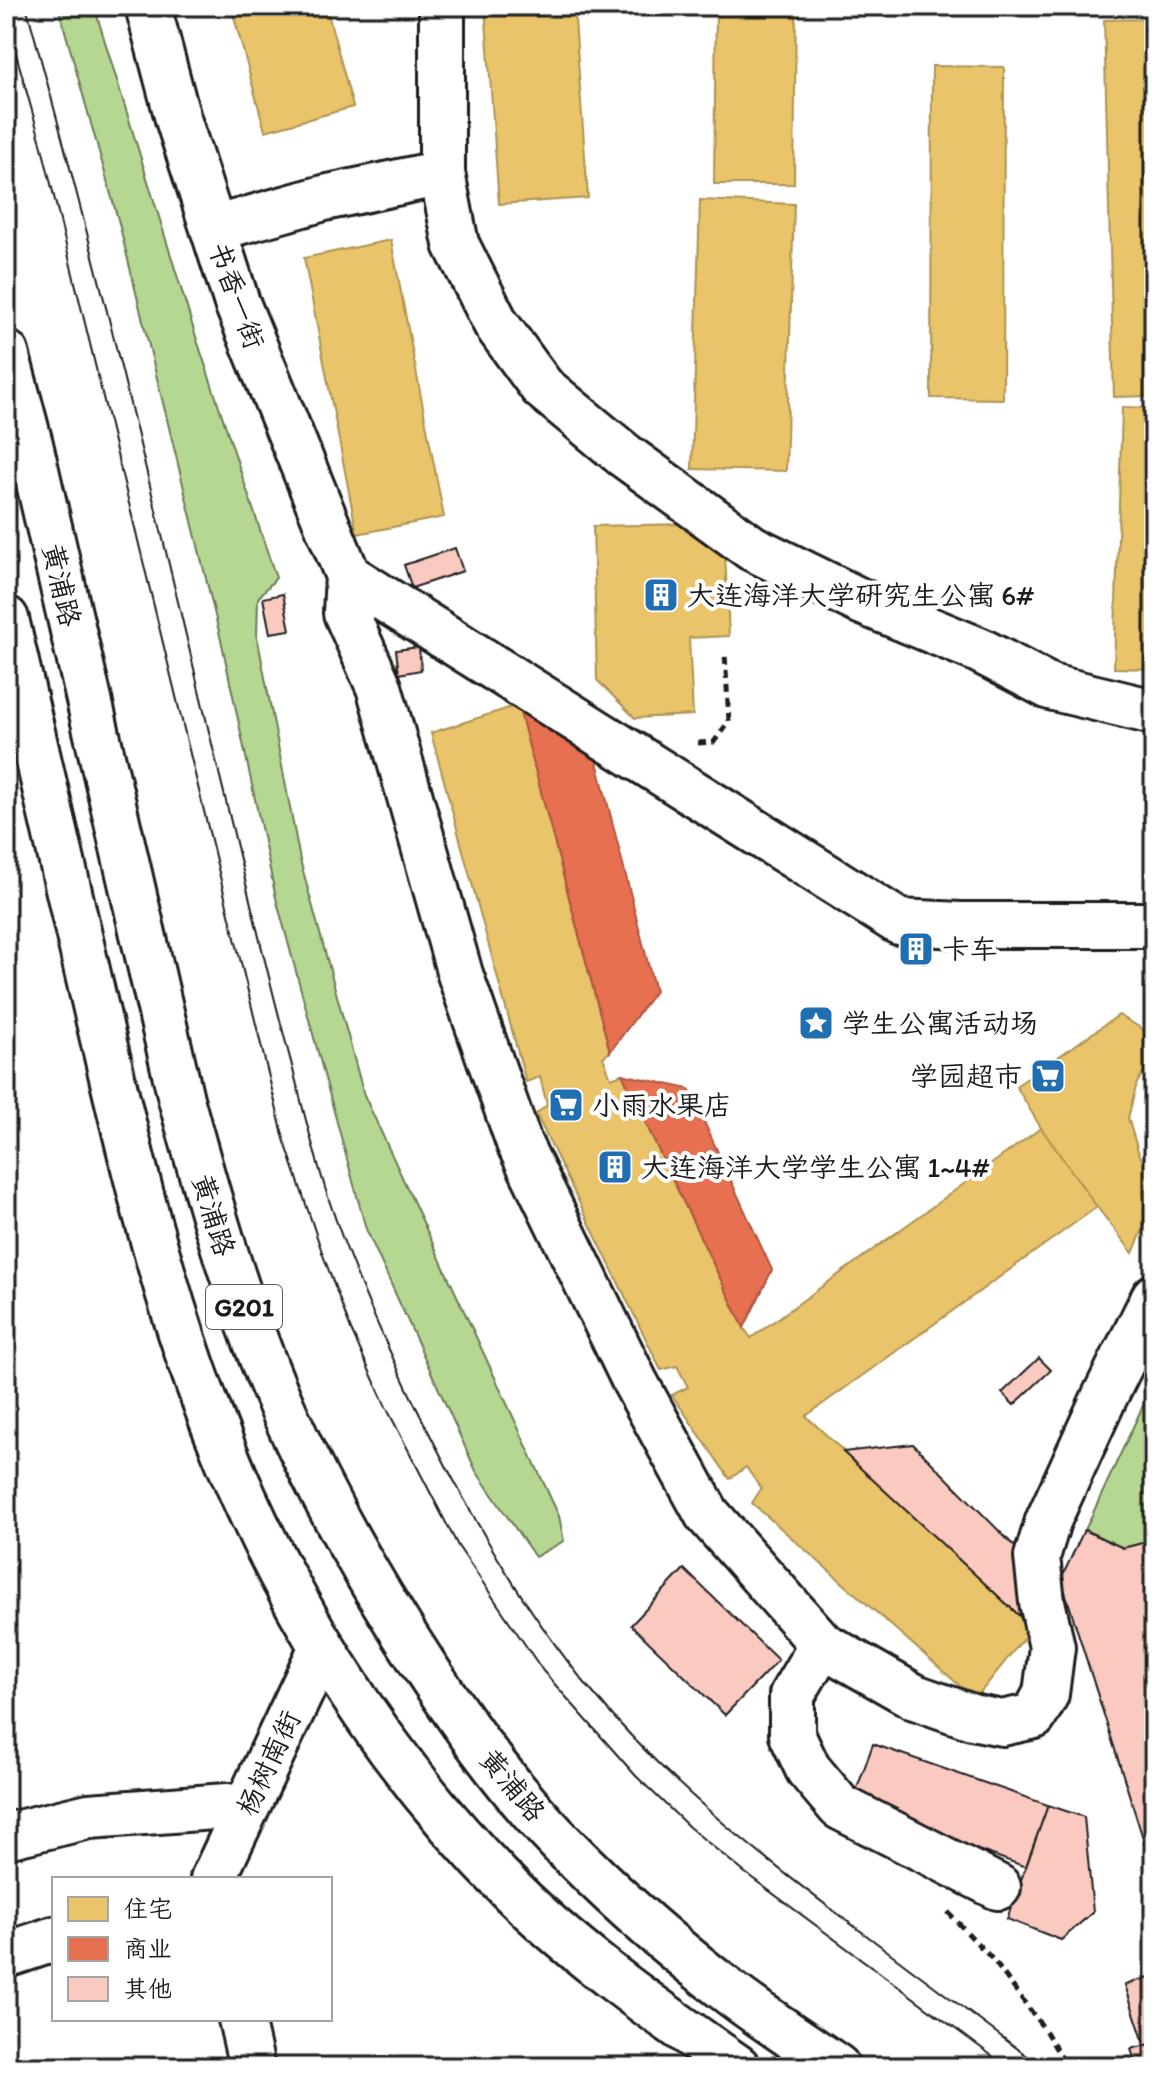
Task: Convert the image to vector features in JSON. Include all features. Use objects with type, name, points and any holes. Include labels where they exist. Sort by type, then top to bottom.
[{"type":"main road","name":"书香一街","points":[[148,6],[178,119],[237,303],[348,576]]},
{"type":"main road","points":[[442,6],[442,173],[456,244],[496,324],[542,387],[624,455],[752,548],[860,601],[979,650],[1050,687],[1154,712]]},
{"type":"main road","points":[[213,229],[324,198],[442,173]]},
{"type":"main road","name":"黄浦路","points":[[6,353],[30,444],[181,1099],[229,1264],[254,1336],[317,1483],[397,1625],[459,1719],[517,1793],[577,1859],[652,1928],[729,1992],[837,2067]]},
{"type":"main road","points":[[1154,925],[899,922],[348,576],[346,613],[379,687],[460,974],[519,1143],[635,1382],[707,1514],[822,1644],[915,1697],[972,1717],[1002,1723],[1034,1716],[1046,1694],[1052,1647],[1042,1602],[1037,1557],[1048,1521],[1154,1297]]},
{"type":"main road","name":"G201","points":[[6,619],[121,1114],[181,1332],[205,1403],[288,1590],[322,1647],[400,1763],[450,1824],[510,1889],[556,1932],[621,1984],[737,2067]]},
{"type":"main road","points":[[822,1644],[792,1695],[792,1735],[808,1769],[840,1807],[998,1887]]},
{"type":"main road","name":"杨树南街","points":[[214,1877],[322,1647]]},
{"type":"main road","points":[[6,1836],[89,1816],[227,1806]]},
{"type":"main road","points":[[6,1955],[52,1940]]},
{"type":"main road","points":[[241,2021],[252,2067]]},
{"type":"path","points":[[691,743],[714,742],[729,721],[725,654]]},
{"type":"green space","points":[[58,6],[94,6],[196,337],[276,578],[258,598],[257,636],[300,860],[364,1095],[559,1516],[564,1541],[535,1557],[476,1471],[366,1229],[276,898],[222,644],[119,223]]},
{"type":"green space","points":[[1154,1382],[1154,1540],[1123,1548],[1085,1530]]},
{"type":"building: 住宅","points":[[231,6],[326,6],[353,107],[265,131]]},
{"type":"building: 住宅","points":[[485,6],[574,6],[588,198],[499,204]]},
{"type":"building: 住宅","points":[[716,6],[796,6],[794,184],[714,184]]},
{"type":"building: 住宅","points":[[1154,19],[1154,396],[1114,397],[1104,20]]},
{"type":"building: 住宅","points":[[932,66],[1004,67],[1003,399],[931,398]]},
{"type":"building: 住宅","points":[[700,200],[794,204],[786,471],[692,469]]},
{"type":"building: 住宅","points":[[391,240],[444,517],[357,534],[304,258]]},
{"type":"building: 住宅","points":[[1122,407],[1154,408],[1154,669],[1114,668]]},
{"type":"building: 住宅","name":"大连海洋大学研究生公寓 6#","points":[[689,524],[725,554],[729,636],[689,638],[693,715],[635,718],[597,680],[593,526]]},
{"type":"building: 住宅","name":"大连海洋大学学生公寓 1~4#","points":[[518,705],[610,1052],[603,1057],[611,1078],[622,1074],[751,1338],[1041,1128],[1097,1207],[806,1416],[1032,1628],[975,1699],[752,1503],[761,1489],[746,1467],[730,1479],[672,1395],[688,1387],[677,1366],[661,1370],[536,1114],[547,1105],[540,1077],[526,1082],[431,733]]},
{"type":"building: 住宅","points":[[1119,1015],[1154,1036],[1154,1054],[1137,1083],[1128,1118],[1139,1154],[1154,1179],[1154,1204],[1133,1253],[1041,1128],[1016,1086]]},
{"type":"building: 商业","points":[[518,705],[593,746],[655,991],[610,1052]]},
{"type":"building: 商业","points":[[622,1074],[689,1089],[772,1270],[744,1328]]},
{"type":"building: 其他","points":[[455,548],[463,571],[412,588],[404,565]]},
{"type":"building: 其他","points":[[283,594],[290,630],[270,633],[263,598]]},
{"type":"building: 其他","points":[[419,647],[421,670],[399,674],[396,650]]},
{"type":"building: 其他","name":"卡车","points":[[906,934],[933,948],[925,963],[899,949]]},
{"type":"building: 其他","points":[[1039,1358],[1051,1370],[1014,1405],[1002,1393]]},
{"type":"building: 其他","points":[[913,1444],[1027,1559],[1023,1619],[843,1452]]},
{"type":"building: 其他","points":[[1084,1530],[1123,1548],[1154,1540],[1154,1873],[1061,1579]]},
{"type":"building: 其他","points":[[684,1569],[778,1660],[725,1715],[631,1625]]},
{"type":"building: 其他","points":[[873,1744],[1048,1805],[1026,1867],[851,1805]]},
{"type":"building: 其他","points":[[1048,1805],[1084,1817],[1093,1912],[1061,1940],[1007,1919]]},
{"type":"building: 其他","points":[[1154,1975],[1154,2043],[1145,2046],[1125,1985]]},
{"type":"building: 其他","points":[[1154,2043],[1154,2067],[1137,2067],[1131,2049]]},
{"type":"tram line","points":[[26,6],[99,279],[314,1149],[338,1227],[417,1409],[455,1483],[519,1592],[567,1660],[624,1728],[724,1824],[1042,2067]]},
{"type":"tram line","points":[[6,18],[41,143],[284,1139],[351,1330],[386,1407],[458,1546],[543,1671],[636,1776],[689,1827],[744,1872],[1007,2067]]},
{"type":"place","name":"大连海洋大学研究生公寓 6#","points":[[661,595]]},
{"type":"place","name":"卡车","points":[[916,949]]},
{"type":"place","name":"学生公寓活动场","points":[[816,1023]]},
{"type":"place","name":"学园超市","points":[[1048,1076]]},
{"type":"place","name":"小雨水果店","points":[[566,1105]]},
{"type":"place","name":"大连海洋大学学生公寓 1~4#","points":[[615,1167]]}]
